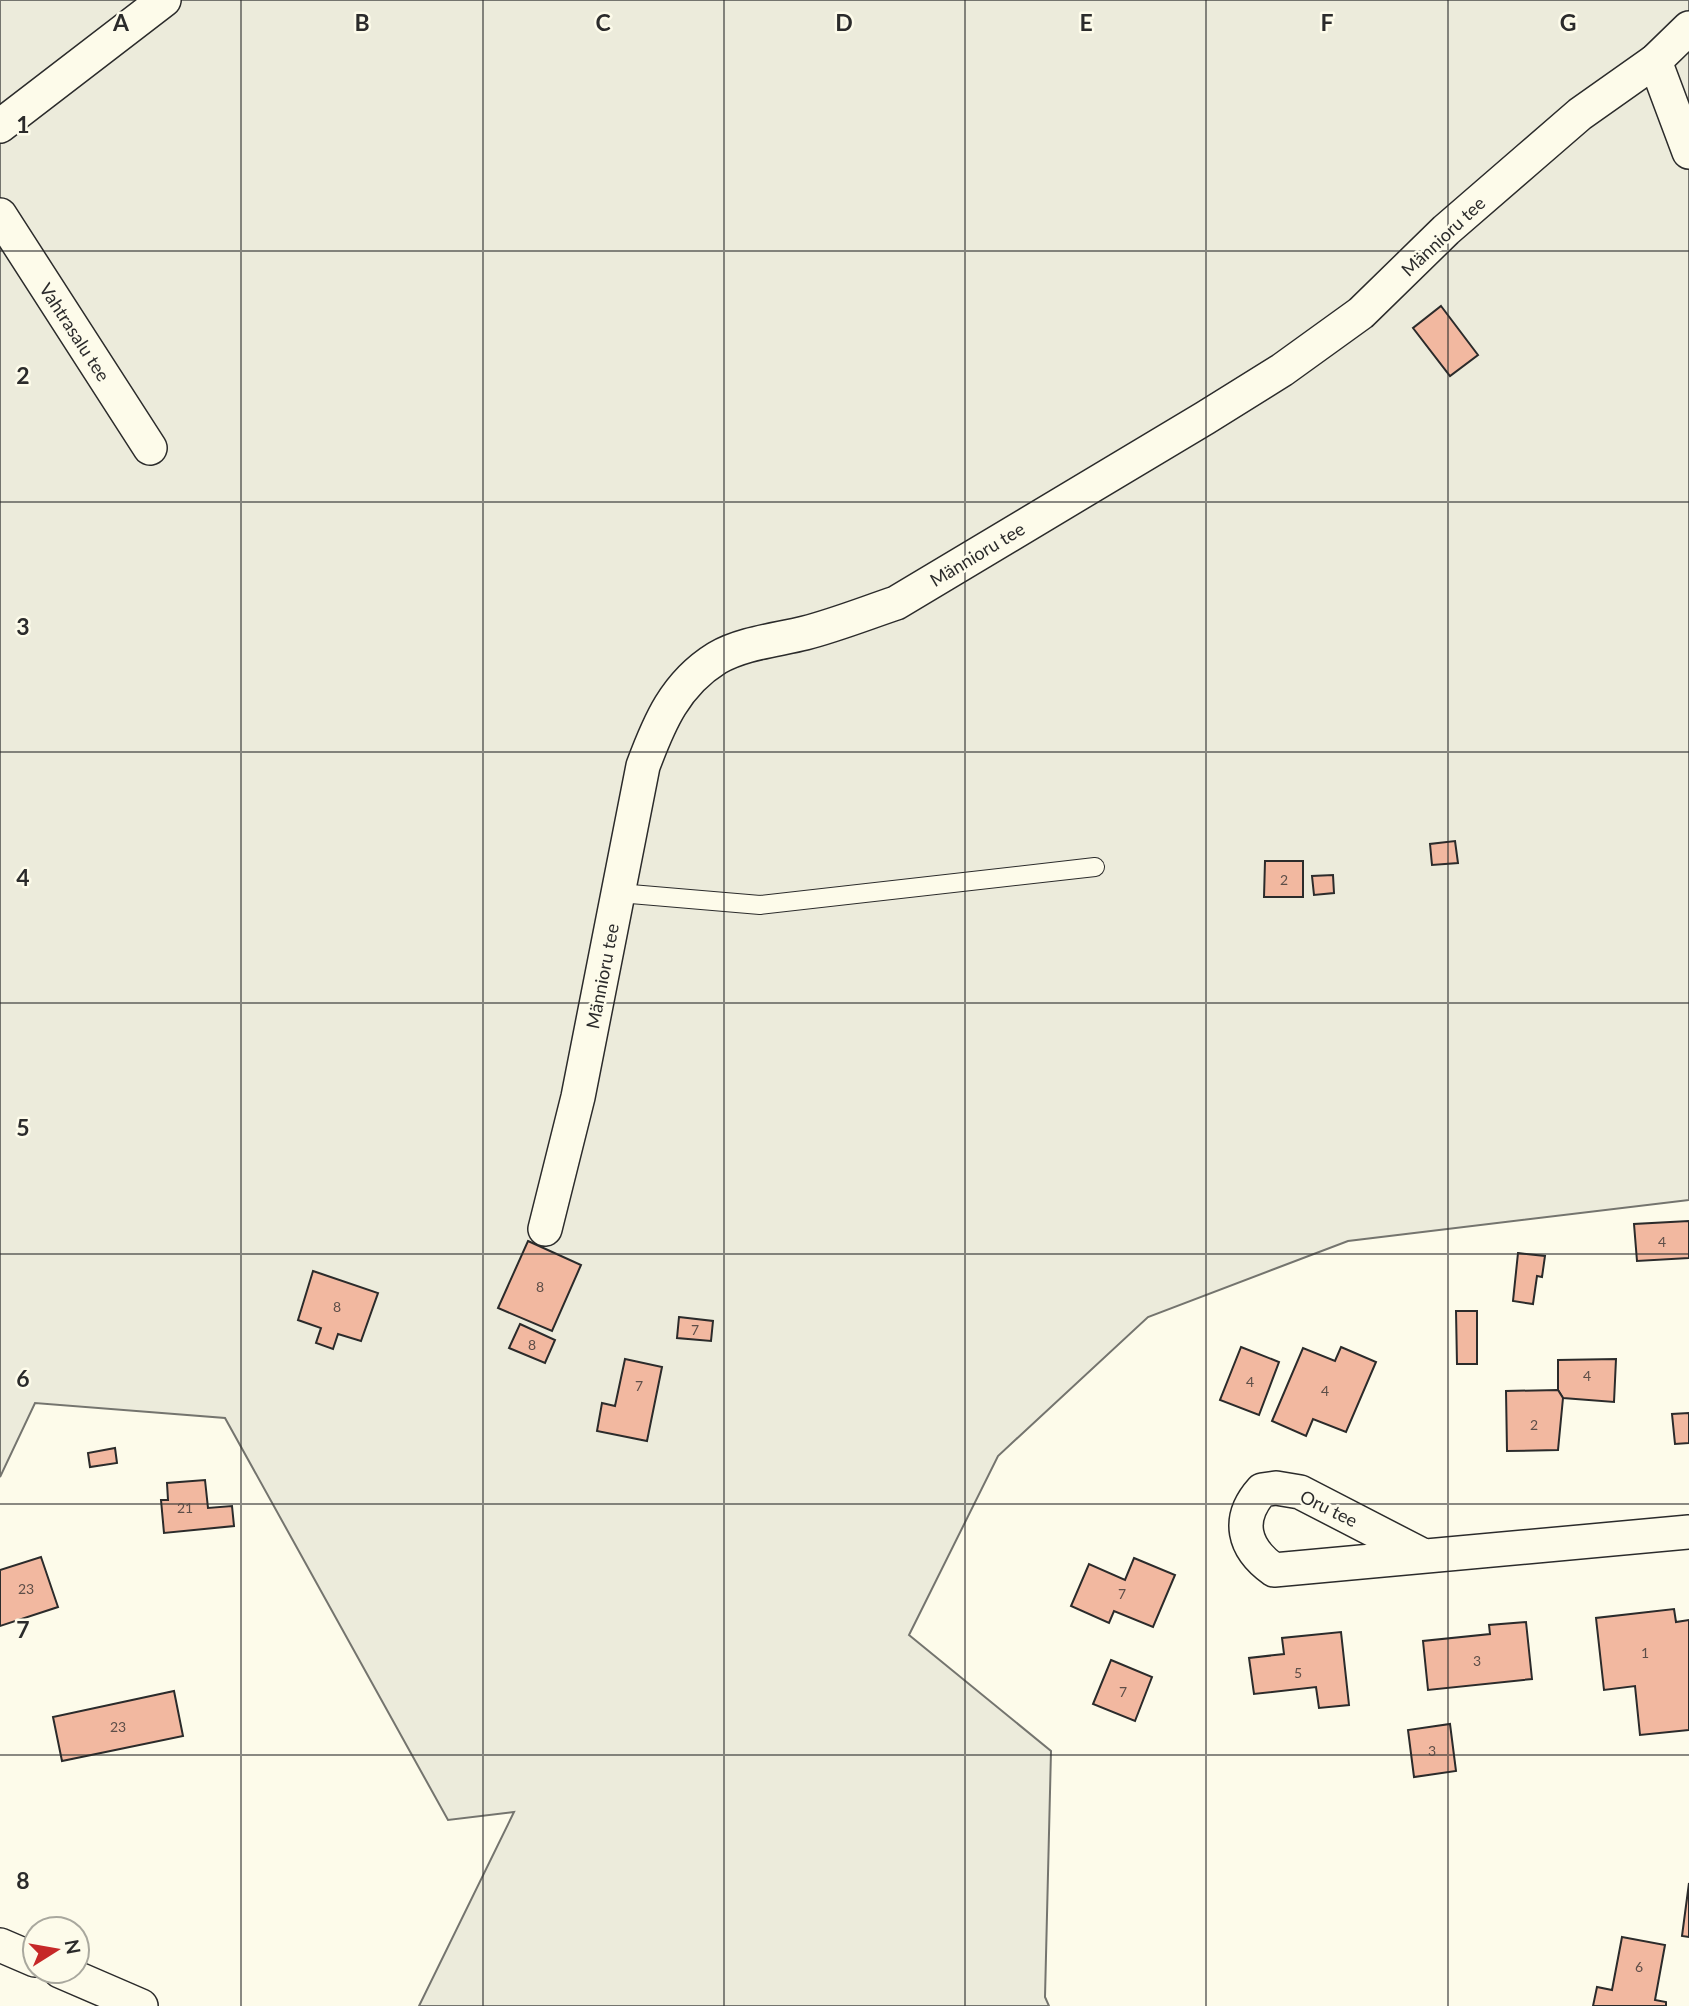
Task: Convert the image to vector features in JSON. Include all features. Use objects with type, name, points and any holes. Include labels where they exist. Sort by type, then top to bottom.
[{"type":"street","points":[[0,126],[164,0]]},
{"type":"street","name":"Männioru tee","points":[[545,1229],[578,1097],[643,766],[661,719],[684,687],[718,658],[896,603],[1282,370],[1362,313],[1446,230],[1580,114],[1655,61],[1689,28]]},
{"type":"street","points":[[1655,61],[1689,152]]},
{"type":"street","name":"Vahtrasalu tee","points":[[0,215],[150,449]]},
{"type":"street","name":"Oru tee","points":[[1422,1555],[1300,1492],[1276,1488],[1262,1490],[1249,1507],[1247,1518],[1250,1547],[1261,1561],[1274,1570],[1689,1532]]},
{"type":"street","points":[[0,1945],[21,1954]]},
{"type":"street","points":[[91,1984],[141,2006]]},
{"type":"lane","points":[[619,893],[760,905],[1095,867]]},
{"type":"shaded area","points":[[0,0],[1689,0],[1689,1200],[1348,1241],[1148,1317],[998,1456],[909,1635],[1051,1751],[1045,1997],[1049,2006],[419,2006],[514,1812],[448,1820],[225,1418],[35,1403],[0,1477]]},
{"type":"building","points":[[1441,306],[1478,355],[1450,376],[1413,328]]},
{"type":"building","points":[[1455,841],[1458,863],[1432,865],[1430,844]]},
{"type":"building","points":[[1265,861],[1303,861],[1303,897],[1264,897]]},
{"type":"building","points":[[1333,875],[1334,893],[1314,895],[1312,876]]},
{"type":"building","points":[[1689,1221],[1689,1258],[1637,1261],[1634,1224]]},
{"type":"building","points":[[528,1241],[581,1265],[552,1331],[498,1308]]},
{"type":"building","points":[[1518,1253],[1545,1256],[1542,1277],[1537,1276],[1533,1304],[1513,1301]]},
{"type":"building","points":[[313,1271],[378,1293],[361,1341],[338,1334],[333,1349],[316,1343],[321,1328],[298,1320]]},
{"type":"building","points":[[1456,1311],[1477,1311],[1477,1364],[1457,1364]]},
{"type":"building","points":[[679,1317],[713,1321],[711,1341],[677,1338]]},
{"type":"building","points":[[520,1324],[555,1340],[545,1363],[509,1348]]},
{"type":"building","points":[[1241,1347],[1279,1362],[1259,1415],[1220,1400]]},
{"type":"building","points":[[1341,1347],[1376,1362],[1346,1432],[1313,1419],[1306,1436],[1272,1421],[1303,1348],[1335,1361]]},
{"type":"building","points":[[625,1359],[662,1367],[647,1441],[597,1431],[602,1403],[615,1406]]},
{"type":"building","points":[[1616,1359],[1614,1402],[1563,1398],[1558,1390],[1558,1360]]},
{"type":"building","points":[[1558,1390],[1563,1398],[1558,1450],[1507,1451],[1506,1391]]},
{"type":"building","points":[[1689,1413],[1689,1443],[1675,1444],[1672,1414]]},
{"type":"building","points":[[115,1448],[117,1463],[90,1467],[88,1453]]},
{"type":"building","points":[[205,1480],[208,1508],[232,1506],[234,1526],[164,1533],[161,1500],[168,1500],[167,1483]]},
{"type":"building","points":[[41,1557],[58,1607],[0,1626],[0,1570]]},
{"type":"building","points":[[1134,1558],[1175,1575],[1153,1627],[1114,1611],[1109,1623],[1071,1606],[1089,1564],[1125,1580]]},
{"type":"building","points":[[1674,1609],[1676,1622],[1689,1620],[1689,1730],[1640,1735],[1635,1686],[1604,1690],[1596,1618]]},
{"type":"building","points":[[1526,1622],[1532,1679],[1428,1690],[1423,1641],[1490,1634],[1489,1625]]},
{"type":"building","points":[[1341,1632],[1349,1705],[1319,1708],[1316,1687],[1254,1694],[1249,1658],[1284,1654],[1282,1638]]},
{"type":"building","points":[[1111,1660],[1152,1677],[1135,1721],[1093,1704]]},
{"type":"building","points":[[174,1691],[183,1736],[62,1761],[53,1717]]},
{"type":"building","points":[[1450,1724],[1456,1771],[1414,1777],[1408,1730]]},
{"type":"building","points":[[1689,1883],[1689,1937],[1682,1936]]},
{"type":"building","points":[[1622,1937],[1665,1945],[1655,2000],[1666,2002],[1666,2006],[1593,2006],[1597,1987],[1612,1990]]}]
